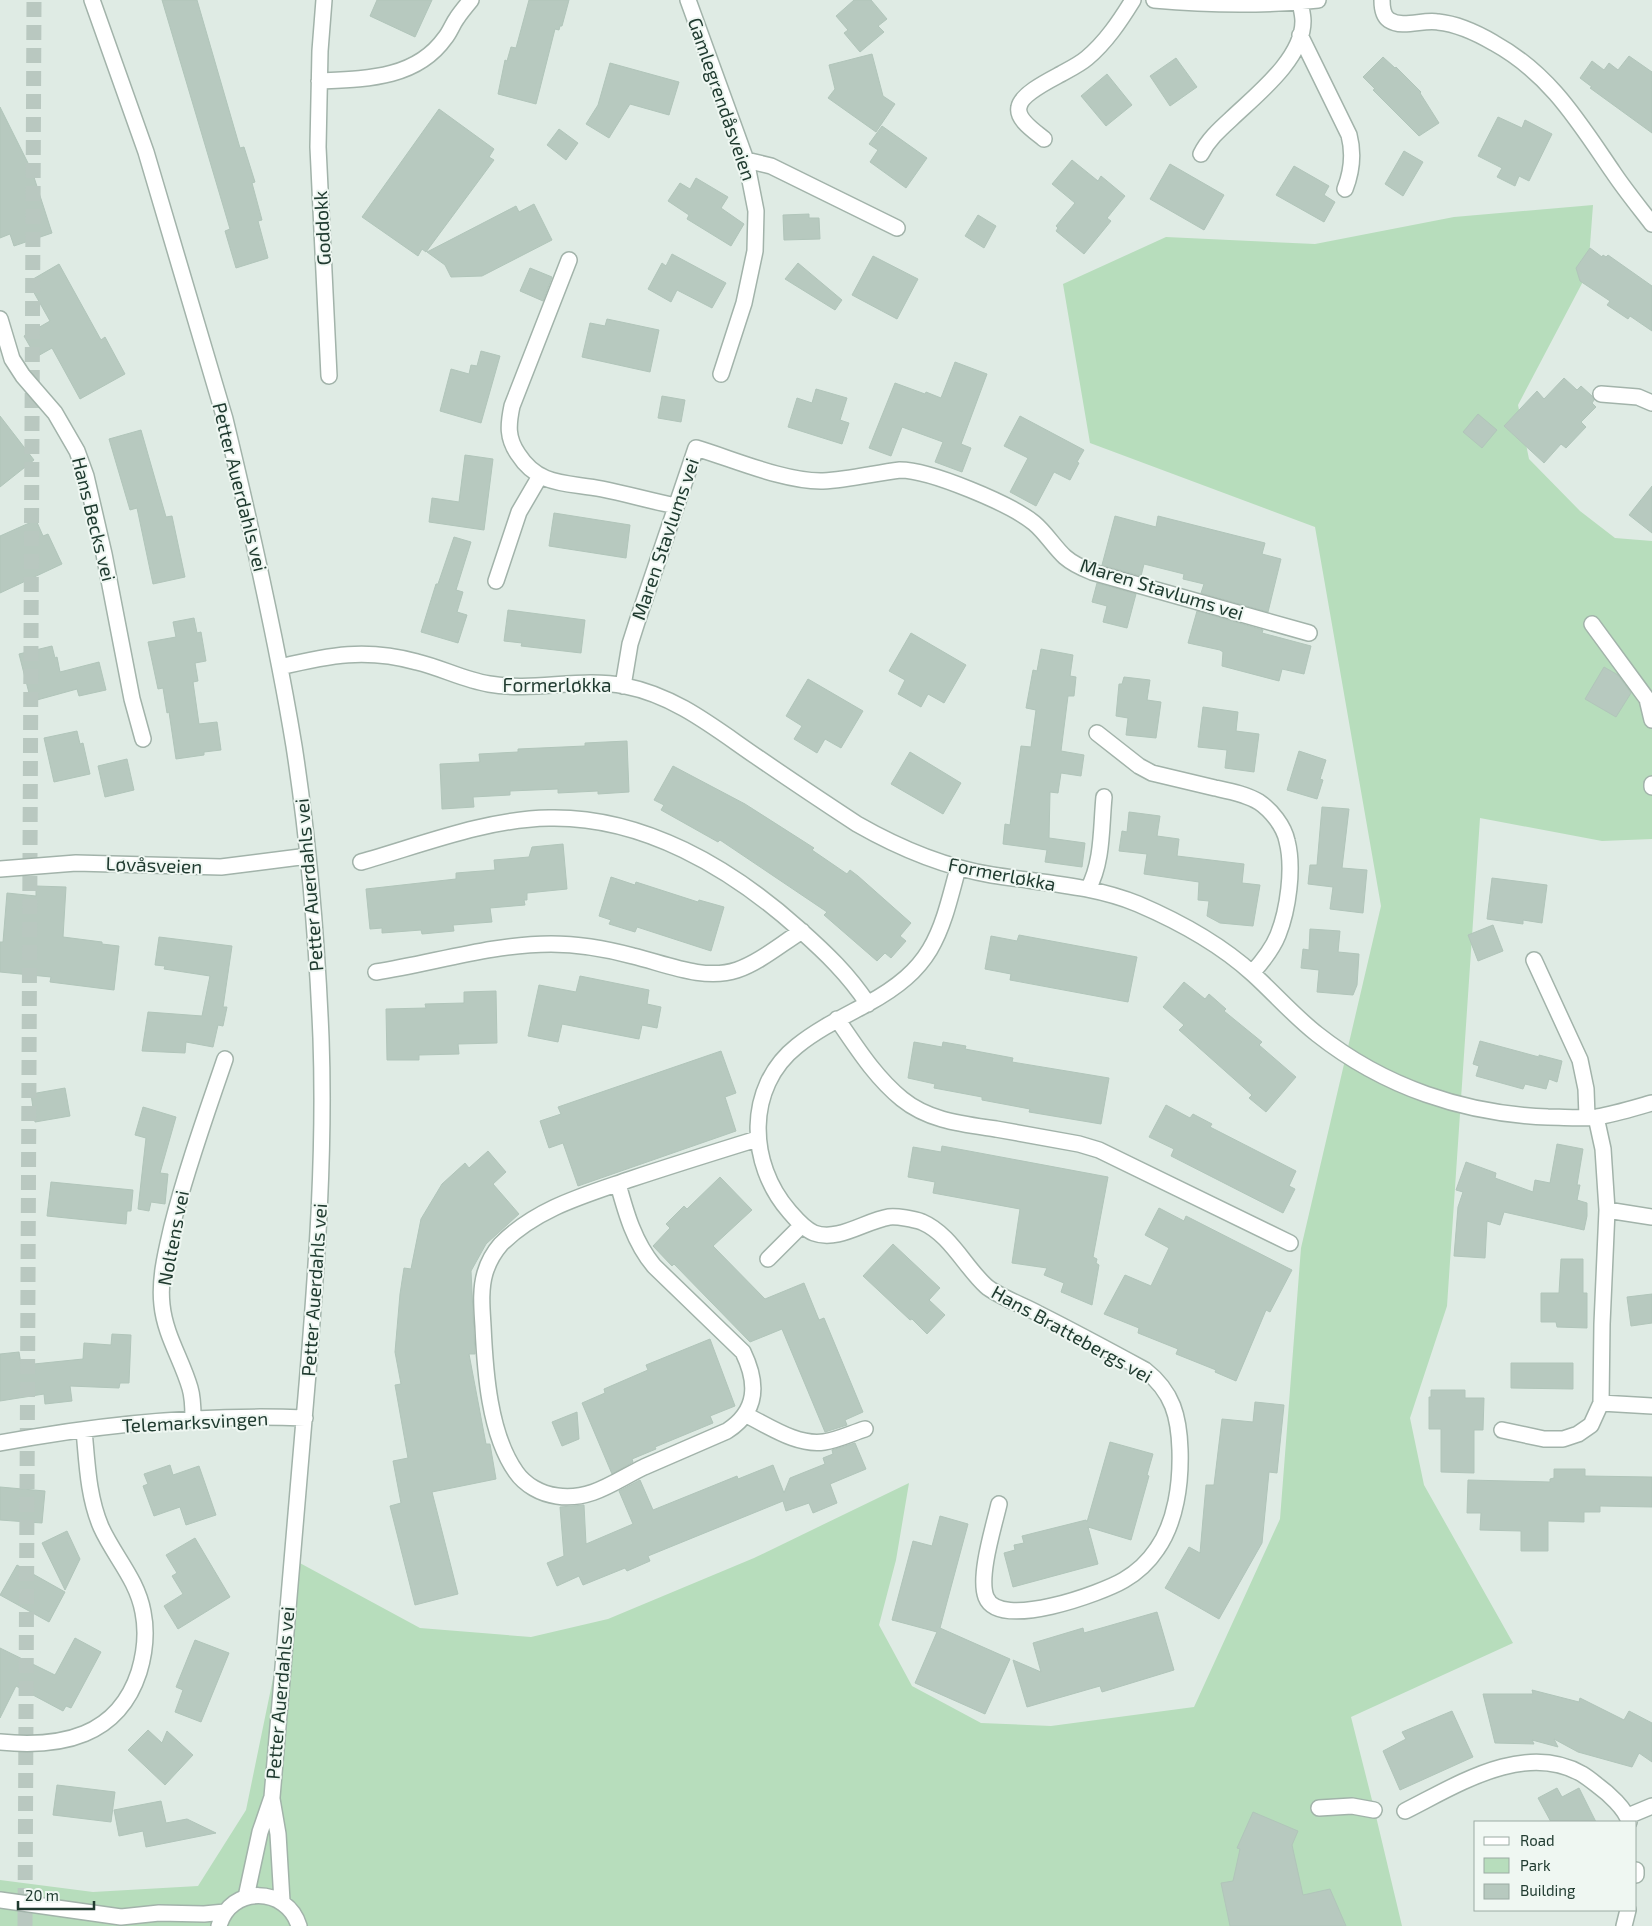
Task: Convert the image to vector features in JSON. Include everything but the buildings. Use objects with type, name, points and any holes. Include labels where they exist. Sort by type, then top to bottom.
[{"type":"street","name":"Petter Auerdahls vei","points":[[92,0],[146,152],[225,418],[261,572],[280,667],[294,746],[308,856],[318,982],[322,1087],[320,1198],[305,1418],[272,1797],[260,1832],[246,1897]]},
{"type":"street","name":"Goddokk","points":[[324,0],[319,81],[318,147],[329,376]]},
{"type":"street","points":[[319,81],[360,80],[385,76],[411,68],[427,58],[445,38],[471,0]]},
{"type":"street","name":"Gamlegrendåsveien","points":[[688,0],[746,160],[756,211],[755,251],[744,303],[721,374]]},
{"type":"street","points":[[1044,139],[1027,125],[1019,113],[1019,106],[1022,100],[1031,92],[1087,58],[1113,31],[1133,0]]},
{"type":"street","points":[[1154,0],[1210,4],[1268,5],[1318,0]]},
{"type":"street","points":[[1382,0],[1382,8],[1388,20],[1398,24],[1437,21],[1473,31],[1516,55],[1550,85],[1593,141],[1613,172],[1652,224]]},
{"type":"street","points":[[1201,154],[1211,138],[1272,81],[1282,68],[1296,46],[1300,35],[1303,23],[1300,2]]},
{"type":"street","points":[[1300,35],[1349,135],[1353,147],[1351,174],[1345,189]]},
{"type":"street","points":[[746,160],[771,166],[896,228]]},
{"type":"street","points":[[569,260],[512,406],[508,428],[513,446],[530,470],[540,476],[560,483],[599,489],[676,506]]},
{"type":"street","name":"Hans Becks vei","points":[[0,319],[6,362],[23,376],[54,413],[68,433],[80,460],[104,554],[132,699],[143,739]]},
{"type":"street","points":[[1601,394],[1638,397],[1652,404]]},
{"type":"street","name":"Maren Stavlums vei","points":[[623,686],[634,629],[696,448],[780,474],[823,481],[881,472],[912,470],[982,495],[1020,513],[1035,524],[1065,556],[1077,565],[1092,572],[1309,633]]},
{"type":"street","points":[[496,581],[519,512],[540,476]]},
{"type":"street","points":[[1592,624],[1647,699],[1652,720]]},
{"type":"street","name":"Formerløkka","points":[[280,667],[340,654],[380,654],[419,662],[475,682],[505,687],[581,684],[623,686],[651,693],[686,709],[841,814],[886,841],[958,868],[990,875],[1088,889],[1129,900],[1176,920],[1220,948],[1252,974],[1316,1034],[1341,1052],[1384,1078],[1446,1102],[1482,1110],[1527,1116],[1592,1117],[1652,1103]]},
{"type":"street","points":[[1096,732],[1139,766],[1152,773],[1240,794],[1258,801],[1274,816],[1287,840],[1289,863],[1288,895],[1277,937],[1264,959],[1252,974]]},
{"type":"street","points":[[1088,889],[1099,854],[1104,797]]},
{"type":"street","points":[[362,862],[490,825],[548,818],[588,821],[635,831],[658,838],[706,861],[767,903],[835,961],[853,981],[868,1004]]},
{"type":"street","name":"Løvåsveien","points":[[0,869],[76,863],[221,867],[241,866],[308,856]]},
{"type":"street","name":"Hans Brattebergs vei","points":[[958,868],[946,912],[931,950],[922,963],[906,978],[868,1004],[837,1019],[795,1046],[780,1063],[763,1095],[758,1119],[757,1139],[760,1156],[771,1185],[781,1202],[802,1225],[814,1233],[828,1235],[848,1231],[891,1217],[922,1222],[938,1232],[987,1287],[1145,1370],[1157,1380],[1168,1396],[1176,1413],[1179,1432],[1178,1491],[1171,1518],[1157,1549],[1142,1566],[1124,1580],[1096,1593],[1038,1609],[1002,1610],[992,1605],[986,1598],[984,1574],[999,1504]]},
{"type":"street","points":[[376,972],[506,946],[554,944],[606,950],[695,972],[722,974],[738,970],[754,962],[802,931]]},
{"type":"street","points":[[1502,1430],[1544,1439],[1563,1440],[1578,1434],[1591,1425],[1601,1403],[1607,1210],[1603,1149],[1592,1117],[1580,1060],[1534,960]]},
{"type":"street","points":[[837,1019],[876,1073],[903,1100],[920,1112],[945,1120],[1079,1144],[1099,1150],[1290,1243]]},
{"type":"street","name":"Noltens vei","points":[[193,1418],[190,1388],[165,1323],[161,1282],[183,1186],[225,1059]]},
{"type":"street","points":[[618,1184],[629,1222],[643,1253],[742,1352],[748,1364],[752,1389],[750,1407],[746,1415],[727,1431],[635,1472],[605,1489],[575,1497],[543,1493],[526,1482],[516,1472],[500,1436],[490,1403],[485,1368],[483,1288],[485,1274],[492,1257],[500,1245],[532,1218],[555,1206],[618,1184],[757,1139]]},
{"type":"street","points":[[1607,1210],[1652,1217]]},
{"type":"street","points":[[768,1259],[802,1225]]},
{"type":"street","points":[[1601,1403],[1652,1406]]},
{"type":"street","points":[[746,1415],[782,1433],[804,1441],[823,1442],[865,1429]]},
{"type":"street","name":"Telemarksvingen","points":[[0,1443],[134,1423],[193,1418],[253,1416],[305,1418]]},
{"type":"street","points":[[0,1742],[37,1744],[56,1742],[93,1730],[113,1716],[126,1700],[142,1664],[145,1641],[143,1609],[126,1569],[101,1527],[91,1495],[84,1430]]},
{"type":"street","points":[[1405,1811],[1485,1772],[1518,1763],[1551,1763],[1581,1773],[1603,1790],[1628,1819],[1652,1806]]},
{"type":"street","name":"Petter Auerdahls vei","points":[[272,1797],[278,1834],[282,1902]]},
{"type":"street","points":[[1319,1808],[1352,1806],[1374,1810]]},
{"type":"street","points":[[0,1900],[121,1917],[159,1913],[222,1919],[234,1903],[246,1897],[258,1895],[271,1897],[282,1902],[292,1911],[299,1926]]},
{"type":"street","points":[[1624,1926],[1628,1911]]},
{"type":"street","points":[[121,1917],[143,1926]]},
{"type":"green space","points":[[1593,205],[1588,272],[1518,405],[1529,459],[1580,511],[1615,538],[1652,541],[1652,839],[1602,841],[1480,818],[1447,1306],[1410,1418],[1424,1485],[1513,1643],[1351,1717],[1402,1926],[0,1926],[0,1880],[93,1892],[198,1886],[246,1810],[276,1664],[285,1555],[420,1628],[531,1637],[608,1619],[754,1558],[909,1483],[896,1560],[879,1625],[912,1686],[981,1723],[1051,1726],[1194,1707],[1280,1519],[1301,1248],[1381,906],[1315,527],[1090,443],[1063,284],[1166,237],[1315,244],[1454,217]]},
{"type":"tunnel","points":[[25,1926],[34,0]]}]
